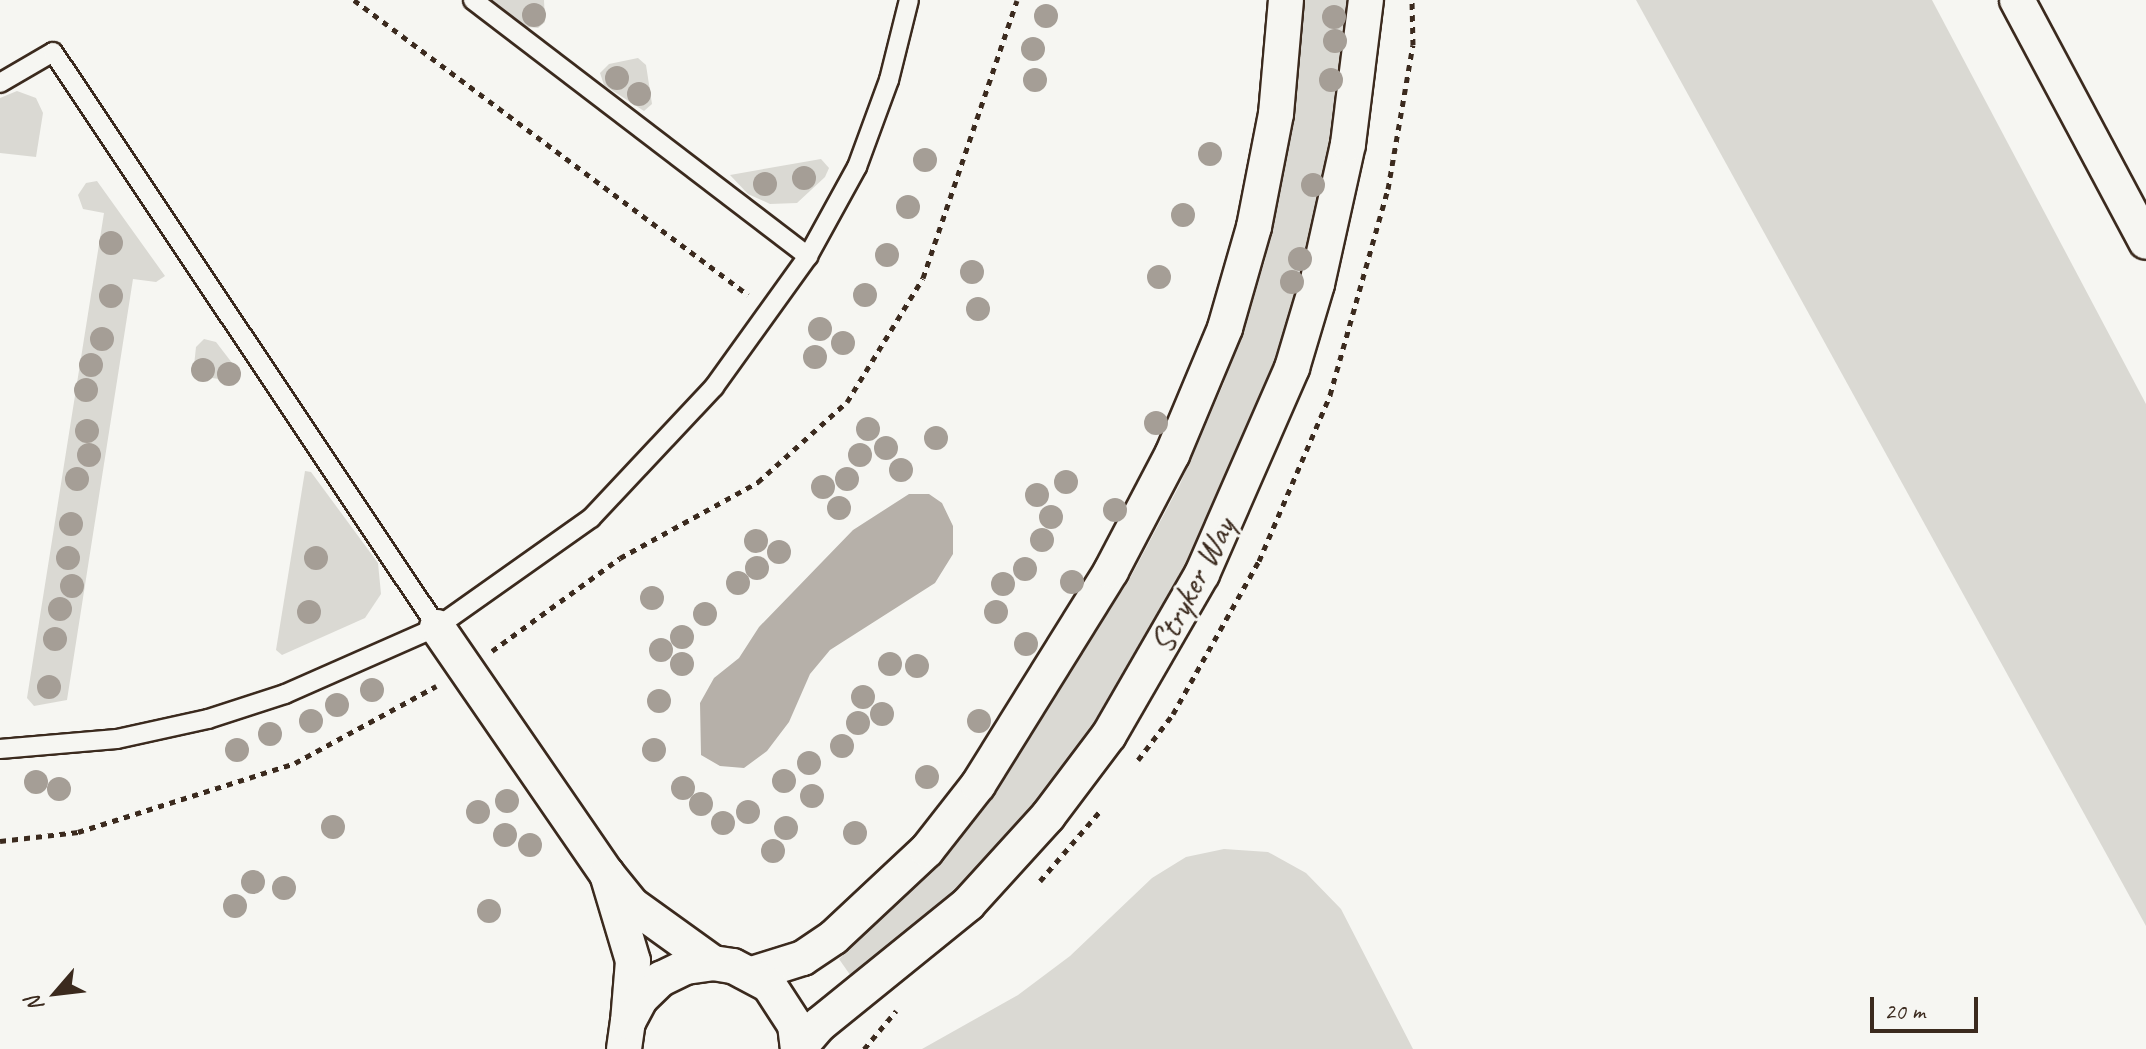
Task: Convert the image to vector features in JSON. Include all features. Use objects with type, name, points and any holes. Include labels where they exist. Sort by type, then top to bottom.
[{"type":"street","points":[[752,974],[803,958],[834,937],[927,850],[978,785],[1042,688],[1111,571],[1172,455],[1225,328],[1254,227],[1276,114],[1286,0]]},
{"type":"street","name":"Stryker Way","points":[[798,1049],[820,1024],[968,904],[1048,816],[1109,735],[1202,574],[1292,368],[1317,284],[1348,144],[1366,0]]},
{"type":"street","points":[[2017,0],[2146,242]]},
{"type":"street","points":[[437,627],[607,874],[631,904],[713,963]]},
{"type":"street","points":[[607,874],[633,961],[626,1036]]},
{"type":"street","name":"Stryker Way","points":[[626,1036],[641,998],[661,979],[686,967],[713,963],[752,974],[784,1003],[798,1049]]},
{"type":"lane","points":[[473,0],[808,256]]},
{"type":"lane","points":[[0,749],[117,739],[208,719],[346,670],[437,627],[591,518],[714,387],[771,312],[808,256],[857,167],[889,80],[909,0]]},
{"type":"lane","points":[[0,83],[53,52],[437,627]]},
{"type":"path","points":[[354,0],[771,312]]},
{"type":"shaded area","points":[[491,0],[544,0],[545,22],[538,28],[527,27]]},
{"type":"shaded area","points":[[1305,0],[1350,0],[1337,124],[1300,288],[1275,371],[1215,517],[1106,710],[1067,766],[983,865],[853,979],[839,959],[952,850],[1128,582],[1180,484],[1223,385],[1265,261],[1289,141]]},
{"type":"shaded area","points":[[1636,0],[1932,0],[2146,404],[2146,926]]},
{"type":"shaded area","points":[[638,58],[646,65],[652,104],[644,111],[604,85],[600,73],[609,64]]},
{"type":"shaded area","points":[[17,91],[36,98],[43,113],[36,157],[0,153],[0,98]]},
{"type":"shaded area","points":[[821,159],[829,168],[825,177],[797,203],[770,204],[748,194],[730,175]]},
{"type":"shaded area","points":[[97,181],[165,276],[156,282],[133,279],[67,700],[34,706],[27,698],[104,213],[83,209],[78,195],[86,183]]},
{"type":"shaded area","points":[[204,339],[216,342],[239,372],[238,382],[193,375],[196,347]]},
{"type":"shaded area","points":[[305,471],[311,472],[378,563],[381,594],[365,618],[282,655],[276,650]]},
{"type":"shaded area","points":[[909,494],[929,494],[942,503],[953,526],[953,554],[935,583],[830,650],[810,674],[789,722],[767,751],[744,768],[720,766],[701,755],[700,703],[714,678],[739,658],[759,627],[853,530]]},
{"type":"shaded area","points":[[1224,849],[1268,852],[1306,873],[1341,909],[1413,1049],[922,1049],[1018,995],[1070,956],[1152,878],[1186,857]]}]
